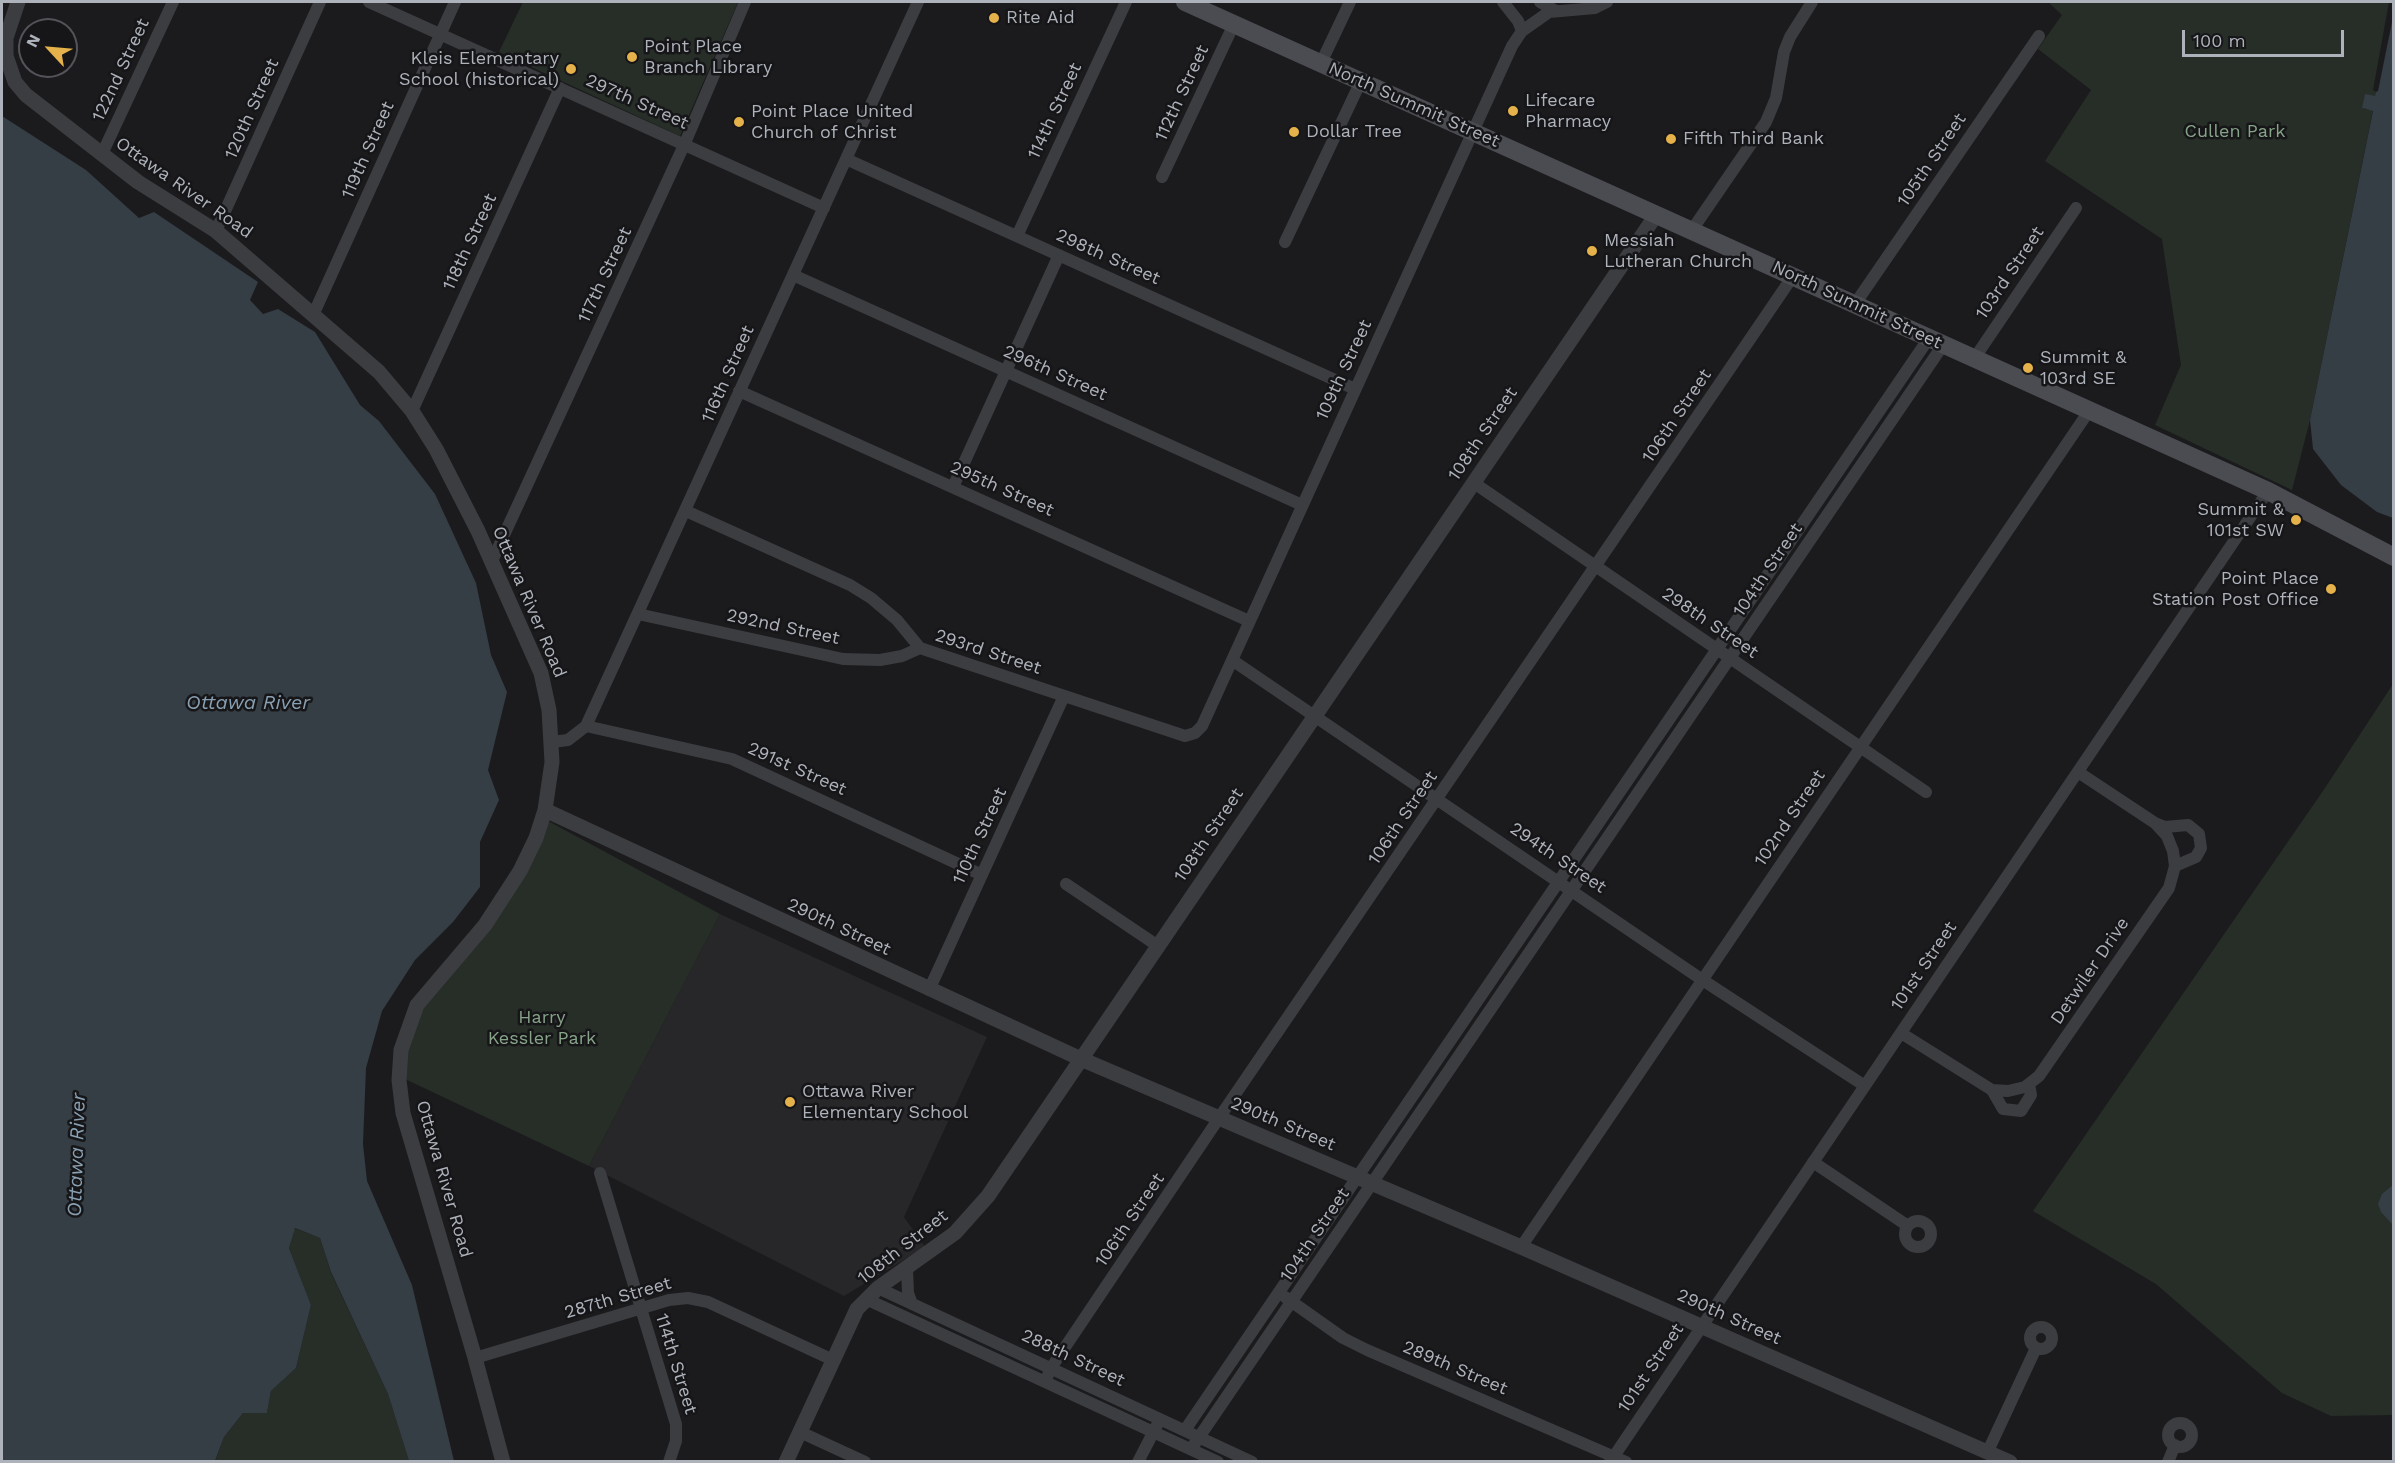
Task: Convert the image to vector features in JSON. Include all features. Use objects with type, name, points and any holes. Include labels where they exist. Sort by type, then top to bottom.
[{"type":"main road","name":"North Summit Street","points":[[1185,2],[1206,6],[1234,24],[2268,491],[2394,557]]},
{"type":"street","name":"Ottawa River Road","points":[[18,2],[10,22],[6,56],[15,82],[26,95],[138,182],[216,231],[314,313],[379,372],[412,411],[436,449],[492,561],[541,673],[547,694],[552,742],[551,772],[545,810],[536,838],[520,871],[484,925],[417,1005],[401,1050],[399,1080],[403,1113],[503,1461]]},
{"type":"street","name":"122nd Street","points":[[102,154],[173,2]]},
{"type":"street","name":"120th Street","points":[[216,231],[320,2]]},
{"type":"street","name":"297th Street","points":[[369,2],[685,143],[824,208]]},
{"type":"street","name":"119th Street","points":[[314,313],[455,2]]},
{"type":"street","name":"117th Street","points":[[492,561],[685,143],[745,2]]},
{"type":"street","name":"116th Street","points":[[586,726],[918,2]]},
{"type":"street","name":"114th Street","points":[[1017,236],[1126,2]]},
{"type":"street","points":[[1321,63],[1350,2]]},
{"type":"street","points":[[1503,2],[1518,21],[1522,32],[1549,12],[1594,8],[1607,2]]},
{"type":"street","points":[[1540,2],[1556,11]]},
{"type":"street","points":[[1692,230],[1766,122],[1776,98],[1787,45],[1812,2]]},
{"type":"street","name":"112th Street","points":[[1162,177],[1234,24]]},
{"type":"street","name":"109th Street","points":[[1202,726],[1512,46],[1522,32]]},
{"type":"street","name":"105th Street","points":[[1855,304],[2038,36]]},
{"type":"street","points":[[1285,243],[1361,81]]},
{"type":"street","name":"118th Street","points":[[412,411],[560,88]]},
{"type":"street","name":"298th Street","points":[[846,159],[1355,389]]},
{"type":"street","name":"103rd Street","points":[[1974,359],[2076,208]]},
{"type":"street","name":"108th Street","points":[[786,1461],[857,1309],[878,1288],[943,1243],[968,1221],[1081,1059],[1656,215]]},
{"type":"street","points":[[953,487],[1059,255]]},
{"type":"street","name":"296th Street","points":[[793,275],[1302,505]]},
{"type":"street","name":"106th Street","points":[[1045,1382],[1051,1368],[1219,1118],[1793,276]]},
{"type":"street","name":"104th Street","points":[[1185,1430],[1823,494],[1936,342]]},
{"type":"street","name":"104th Street","points":[[1191,1449],[1836,503],[1936,342]]},
{"type":"street","name":"295th Street","points":[[740,391],[1249,621]]},
{"type":"street","name":"102nd Street","points":[[1521,1247],[2089,411]]},
{"type":"street","name":"298th Street","points":[[1473,483],[1926,792]]},
{"type":"street","name":"101st Street","points":[[1611,1459],[2268,491]]},
{"type":"street","points":[[1823,494],[1836,503]]},
{"type":"street","name":"293rd Street","points":[[686,511],[850,585],[871,598],[897,620],[920,648],[1185,736],[1195,733],[1202,726]]},
{"type":"street","name":"292nd Street","points":[[638,614],[843,659],[880,660],[902,656],[920,648]]},
{"type":"street","name":"294th Street","points":[[1232,660],[1559,880],[1701,979],[1864,1086]]},
{"type":"street","name":"110th Street","points":[[929,990],[1064,696]]},
{"type":"street","points":[[552,742],[568,741],[586,726]]},
{"type":"street","name":"291st Street","points":[[586,726],[732,759],[982,875]]},
{"type":"street","points":[[1637,767],[1650,776]]},
{"type":"street","points":[[2078,772],[2155,823],[2165,827],[2188,825],[2199,834],[2201,848],[2196,857],[2175,866]]},
{"type":"street","name":"290th Street","points":[[545,810],[1081,1059],[1521,1247],[2010,1461]]},
{"type":"street","name":"Detwiler Drive","points":[[1992,1090],[2008,1091],[2029,1084],[2039,1076],[2169,888],[2175,866],[2173,851],[2167,836],[2155,823]]},
{"type":"street","points":[[1066,884],[1158,946]]},
{"type":"street","points":[[1455,1033],[1468,1042]]},
{"type":"street","points":[[1901,1033],[1992,1090],[2003,1108],[2021,1111],[2031,1095],[2029,1084]]},
{"type":"street","points":[[1813,1162],[1908,1226]]},
{"type":"street","name":"114th Street","points":[[600,1173],[676,1424],[676,1441],[669,1461]]},
{"type":"street","points":[[907,1268],[912,1304]]},
{"type":"street","name":"288th Street","points":[[878,1288],[1252,1461]]},
{"type":"street","name":"289th Street","points":[[1278,1293],[1343,1338],[1367,1350],[1611,1459],[1626,1461]]},
{"type":"street","name":"287th Street","points":[[475,1358],[669,1300],[688,1298],[708,1302],[832,1360]]},
{"type":"street","name":"288th Street","points":[[866,1299],[1218,1461]]},
{"type":"street","points":[[1988,1451],[2036,1348]]},
{"type":"street","points":[[1138,1461],[1152,1431],[1161,1419]]},
{"type":"street","points":[[800,1432],[865,1461]]},
{"type":"street","points":[[2168,1461],[2175,1445]]},
{"type":"shaded area","name":"Ottawa River Elementary School","points":[[720,914],[987,1037],[904,1217],[925,1247],[844,1296],[589,1166]]},
{"type":"green space","points":[[523,2],[738,2],[680,136],[499,52]]},
{"type":"green space","name":"Cullen Park","points":[[2048,2],[2392,2],[2375,96],[2363,109],[2373,110],[2310,420],[2292,490],[2155,425],[2181,365],[2162,239],[2045,161],[2091,90],[2038,49],[2062,15]]},
{"type":"green space","points":[[2393,684],[2393,1415],[2331,1416],[2282,1393],[2156,1284],[2033,1211],[2325,788]]},
{"type":"green space","name":"Harry Kessler Park","points":[[548,821],[720,914],[589,1166],[405,1079],[406,1054],[420,1013]]},
{"type":"green space","points":[[294,1228],[320,1238],[331,1273],[388,1394],[409,1461],[215,1462],[224,1437],[243,1413],[267,1413],[271,1391],[296,1368],[311,1305],[289,1248]]},
{"type":"water","points":[[2393,2],[2393,518],[2377,512],[2341,485],[2313,449],[2310,420],[2373,111],[2362,108],[2365,94],[2375,96]]},
{"type":"water","name":"Ottawa River","points":[[2,116],[86,170],[139,218],[154,212],[258,282],[250,300],[263,314],[278,309],[315,332],[360,405],[379,421],[435,494],[476,583],[491,655],[507,692],[488,770],[499,800],[480,842],[480,887],[453,922],[415,960],[382,1011],[366,1068],[363,1144],[367,1181],[412,1285],[454,1461],[409,1461],[388,1394],[331,1272],[320,1238],[295,1228],[289,1248],[311,1305],[296,1368],[271,1391],[267,1413],[243,1413],[224,1437],[215,1461],[2,1461]]},
{"type":"water","points":[[2393,1185],[2393,1225],[2381,1212],[2378,1204],[2382,1194]]},
{"type":"pier","points":[[2389,2],[2393,2],[2393,17],[2376,92],[2373,90]]},
{"type":"place","name":"Rite Aid","points":[[994,18]]},
{"type":"place","name":"Point Place Branch Library","points":[[632,57]]},
{"type":"place","name":"Kleis Elementary School (historical)","points":[[571,69]]},
{"type":"place","name":"Lifecare Pharmacy","points":[[1513,111]]},
{"type":"place","name":"Point Place United Church of Christ","points":[[739,122]]},
{"type":"place","name":"Dollar Tree","points":[[1294,132]]},
{"type":"place","name":"Fifth Third Bank","points":[[1671,139]]},
{"type":"place","name":"Messiah Lutheran Church","points":[[1592,251]]},
{"type":"place","name":"Summit & 103rd SE","points":[[2028,368]]},
{"type":"place","name":"Summit & 101st SW","points":[[2296,520]]},
{"type":"place","name":"Point Place Station Post Office","points":[[2331,589]]},
{"type":"place","name":"Ottawa River Elementary School","points":[[790,1102]]}]
